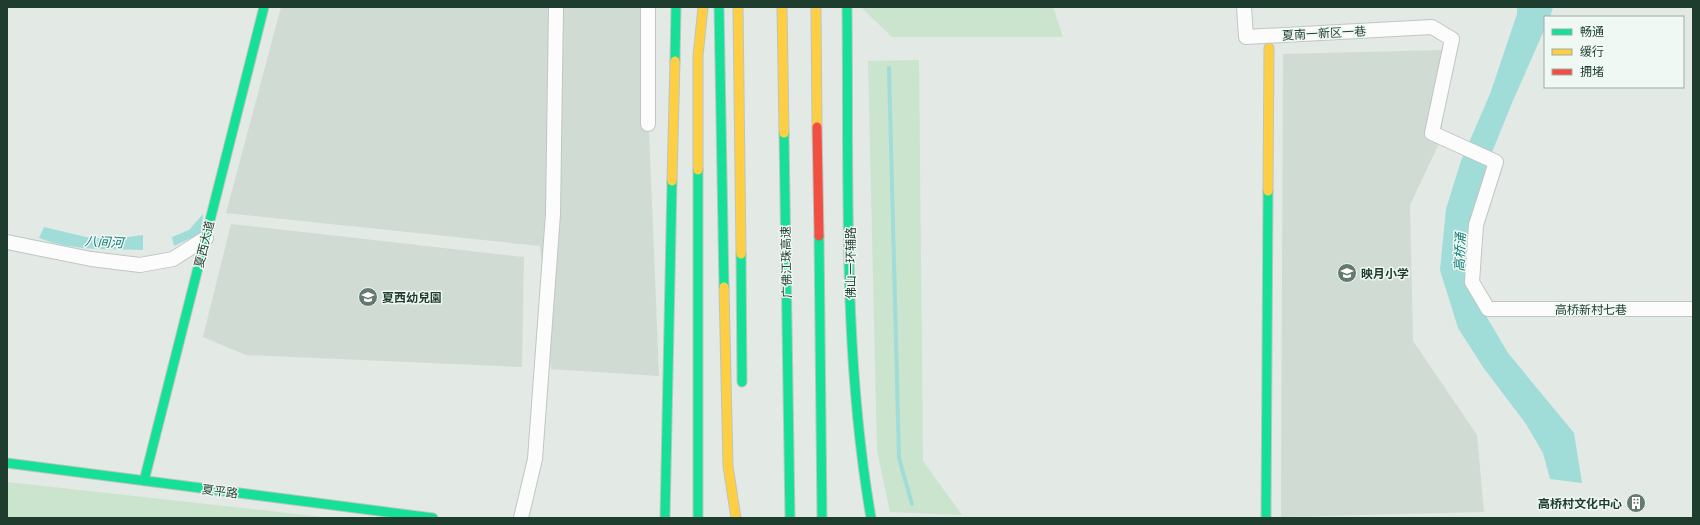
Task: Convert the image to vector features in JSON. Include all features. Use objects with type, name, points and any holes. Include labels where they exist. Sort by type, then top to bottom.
[{"type":"main road","name":"夏西大道","points":[[144,481],[264,7]]},
{"type":"main road","points":[[665,518],[676,7]]},
{"type":"main road","points":[[698,518],[698,56],[703,7]]},
{"type":"main road","points":[[719,7],[728,466],[736,518]]},
{"type":"main road","points":[[738,7],[742,395]]},
{"type":"main road","name":"广佛江珠高速","points":[[782,7],[790,518]]},
{"type":"main road","points":[[816,7],[822,518]]},
{"type":"main road","name":"佛山一环辅路","points":[[847,7],[850,329],[866,489],[871,518]]},
{"type":"main road","points":[[1266,518],[1269,48]]},
{"type":"main road","points":[[820,421],[831,518]]},
{"type":"main road","name":"夏平路","points":[[7,463],[433,518]]},
{"type":"main road","points":[[743,498],[743,518]]},
{"type":"street","points":[[521,518],[535,459],[553,214],[556,7]]},
{"type":"street","points":[[648,7],[648,124]]},
{"type":"street","name":"夏南一新区一巷","points":[[1244,7],[1246,37],[1432,27],[1452,39],[1432,133],[1496,162],[1476,225],[1472,282],[1488,309]]},
{"type":"street","points":[[7,242],[91,258],[140,265],[173,258],[206,238]]},
{"type":"street","name":"高桥新村七巷","points":[[1488,309],[1693,309]]},
{"type":"shaded area","points":[[281,7],[644,7],[659,376],[551,369],[540,246],[226,213]]},
{"type":"shaded area","name":"映月小学","points":[[1442,50],[1442,137],[1410,205],[1413,341],[1477,435],[1484,512],[1281,517],[1283,54]]},
{"type":"shaded area","name":"夏西幼兒園","points":[[231,224],[524,257],[522,367],[246,355],[203,337]]},
{"type":"green space","points":[[863,7],[1053,7],[1063,37],[892,37],[863,9]]},
{"type":"green space","points":[[919,60],[923,461],[962,515],[890,512],[877,450],[868,61]]},
{"type":"green space","points":[[7,482],[332,518],[7,518]]},
{"type":"water","name":"高桥涌","points":[[1517,7],[1553,7],[1550,16],[1544,16],[1544,30],[1486,167],[1474,214],[1471,261],[1482,309],[1508,353],[1574,433],[1582,483],[1550,479],[1543,453],[1526,424],[1483,367],[1458,328],[1440,270],[1446,209],[1461,161],[1490,94],[1517,14]]},
{"type":"water","points":[[203,214],[202,233],[174,246],[172,237],[189,230]]},
{"type":"water","name":"八间河","points":[[44,227],[90,238],[120,238],[143,235],[143,250],[104,249],[64,245],[39,238]]},
{"type":"waterway","points":[[889,68],[899,458],[912,504]]},
{"type":"traffic: fast","points":[[144,481],[264,7]]},
{"type":"traffic: fast","points":[[675,61],[676,7]]},
{"type":"traffic: fast","points":[[719,7],[724,287]]},
{"type":"traffic: fast","points":[[847,7],[848,199],[851,327],[855,391],[871,518]]},
{"type":"traffic: fast","points":[[784,133],[790,518]]},
{"type":"traffic: fast","points":[[698,170],[698,518]]},
{"type":"traffic: fast","points":[[665,518],[672,181]]},
{"type":"traffic: fast","points":[[1266,518],[1268,191]]},
{"type":"traffic: fast","points":[[819,236],[822,518]]},
{"type":"traffic: fast","points":[[741,254],[742,382]]},
{"type":"traffic: fast","points":[[7,463],[433,518]]},
{"type":"traffic: slow","points":[[698,170],[698,56],[703,7]]},
{"type":"traffic: slow","points":[[738,7],[741,254]]},
{"type":"traffic: slow","points":[[782,7],[784,133]]},
{"type":"traffic: slow","points":[[816,7],[817,127]]},
{"type":"traffic: slow","points":[[1268,191],[1269,48]]},
{"type":"traffic: slow","points":[[672,181],[675,61]]},
{"type":"traffic: slow","points":[[724,287],[728,466],[736,518]]},
{"type":"traffic: jam","points":[[817,127],[819,236]]},
{"type":"place","name":"映月小学","points":[[1347,273]]},
{"type":"place","name":"夏西幼兒園","points":[[368,297]]},
{"type":"place","name":"高桥村文化中心","points":[[1636,503]]}]
